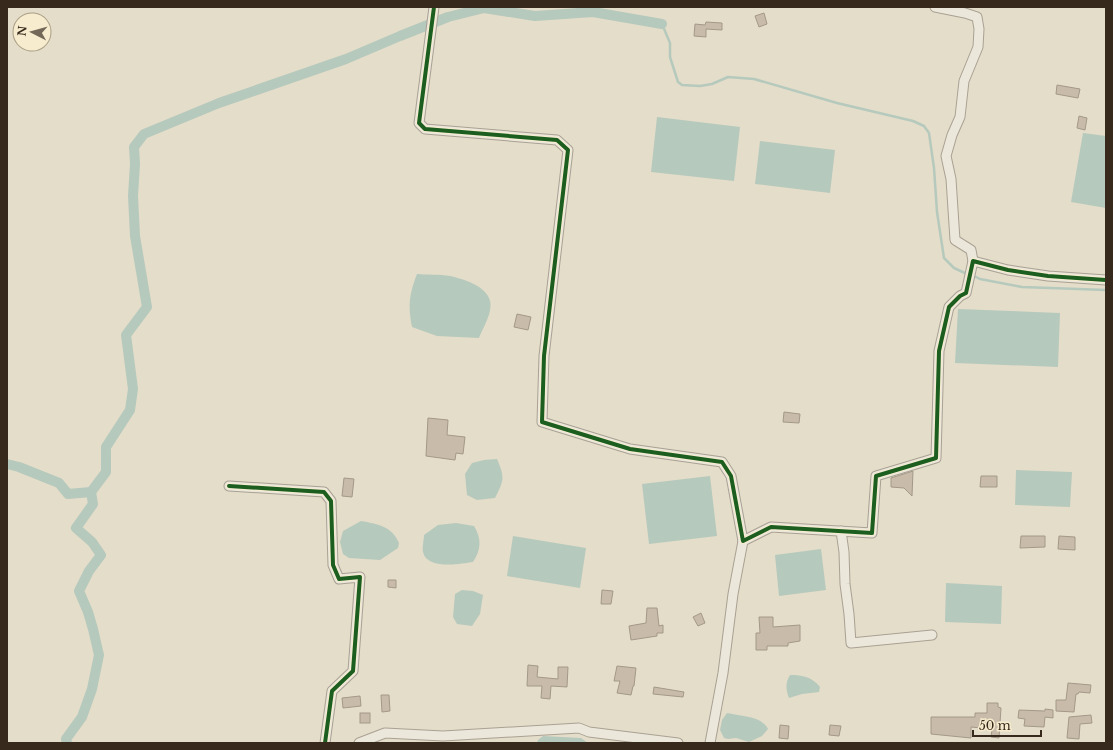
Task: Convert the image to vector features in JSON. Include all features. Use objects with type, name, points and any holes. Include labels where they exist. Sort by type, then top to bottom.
[{"type":"street","points":[[434,7],[419,124],[425,129],[557,140],[568,150],[544,356],[542,422],[630,449],[722,462],[731,476],[744,541],[733,594],[723,673],[710,743]]},
{"type":"street","points":[[744,541],[771,527],[872,533],[876,476],[936,458],[939,352],[949,307],[960,296],[966,293],[972,264],[971,250],[955,240],[951,178],[946,156],[952,135],[960,117],[964,81],[978,47],[979,29],[977,17],[935,7]]},
{"type":"street","points":[[972,264],[1048,276],[1106,280]]},
{"type":"street","points":[[229,486],[324,492],[331,501],[333,565],[340,579],[360,577],[353,671],[332,691],[325,743]]},
{"type":"street","points":[[841,531],[851,643],[932,635]]},
{"type":"street","points":[[359,743],[385,733],[443,736],[579,728],[590,732],[678,743]]},
{"type":"shaded area","points":[[657,117],[740,127],[734,181],[651,172]]},
{"type":"shaded area","points":[[1083,133],[1106,136],[1106,208],[1071,202]]},
{"type":"shaded area","points":[[760,141],[835,150],[830,193],[755,184]]},
{"type":"shaded area","points":[[417,274],[455,277],[468,281],[484,291],[488,296],[491,305],[487,320],[479,338],[437,336],[412,327],[410,300]]},
{"type":"shaded area","points":[[958,309],[1060,313],[1058,367],[955,363]]},
{"type":"shaded area","points":[[497,459],[502,475],[502,483],[495,498],[477,500],[467,495],[465,474],[472,463]]},
{"type":"shaded area","points":[[1016,470],[1072,472],[1070,507],[1015,505]]},
{"type":"shaded area","points":[[710,476],[717,536],[649,544],[642,484]]},
{"type":"shaded area","points":[[361,521],[388,529],[396,537],[399,543],[398,548],[380,560],[349,558],[343,554],[340,542],[343,531]]},
{"type":"shaded area","points":[[456,523],[474,526],[477,531],[480,544],[478,553],[473,562],[460,564],[437,564],[426,558],[423,552],[424,535],[438,525]]},
{"type":"shaded area","points":[[513,536],[586,548],[580,588],[507,576]]},
{"type":"shaded area","points":[[821,549],[826,590],[779,596],[775,555]]},
{"type":"shaded area","points":[[946,583],[1002,586],[1001,624],[945,622]]},
{"type":"shaded area","points":[[462,590],[473,591],[483,595],[480,614],[472,626],[457,624],[453,617],[455,594]]},
{"type":"shaded area","points":[[790,675],[799,675],[810,679],[820,687],[819,692],[802,694],[789,698],[786,686]]},
{"type":"shaded area","points":[[727,713],[756,719],[761,721],[768,729],[762,736],[749,742],[736,738],[724,738],[720,730],[722,720]]},
{"type":"shaded area","points":[[543,736],[581,738],[588,743],[537,743]]},
{"type":"building","points":[[764,13],[767,24],[759,27],[755,16]]},
{"type":"building","points":[[706,22],[722,23],[722,30],[706,29],[706,37],[694,36],[695,24],[705,25]]},
{"type":"building","points":[[1057,85],[1080,89],[1078,98],[1056,94]]},
{"type":"building","points":[[1079,116],[1087,118],[1085,130],[1077,128]]},
{"type":"building","points":[[517,314],[531,317],[528,330],[514,327]]},
{"type":"building","points":[[784,412],[800,414],[799,423],[783,422]]},
{"type":"building","points":[[428,418],[448,420],[447,435],[465,437],[463,454],[456,453],[455,460],[426,456]]},
{"type":"building","points":[[913,471],[912,496],[904,488],[891,487],[891,478]]},
{"type":"building","points":[[981,476],[997,476],[997,487],[980,487]]},
{"type":"building","points":[[344,478],[354,479],[352,497],[342,496]]},
{"type":"building","points":[[1021,536],[1045,536],[1045,547],[1020,548]]},
{"type":"building","points":[[1059,536],[1075,537],[1075,550],[1058,549]]},
{"type":"building","points":[[388,580],[396,580],[396,588],[388,587]]},
{"type":"building","points":[[602,590],[613,591],[611,604],[601,604]]},
{"type":"building","points":[[647,608],[657,608],[659,626],[663,625],[663,633],[657,633],[657,636],[631,640],[629,626],[646,623]]},
{"type":"building","points":[[701,613],[705,623],[698,626],[693,617]]},
{"type":"building","points":[[759,617],[773,617],[773,627],[800,625],[800,641],[788,643],[788,646],[767,646],[767,650],[756,650],[756,633],[760,633]]},
{"type":"building","points":[[528,665],[538,666],[537,677],[558,679],[558,667],[568,667],[567,687],[551,686],[550,699],[541,698],[542,686],[527,686]]},
{"type":"building","points":[[617,666],[636,668],[634,686],[631,695],[617,693],[620,681],[614,681]]},
{"type":"building","points":[[1068,683],[1091,685],[1090,693],[1079,692],[1076,694],[1074,712],[1056,711],[1056,700],[1066,700]]},
{"type":"building","points":[[654,687],[684,692],[683,697],[653,694]]},
{"type":"building","points":[[381,695],[389,695],[390,711],[382,712]]},
{"type":"building","points":[[360,696],[361,706],[343,708],[342,698]]},
{"type":"building","points":[[987,703],[998,703],[998,707],[1001,708],[999,738],[991,737],[992,729],[971,727],[971,738],[931,734],[931,717],[975,717],[975,713],[987,713]]},
{"type":"building","points":[[1045,709],[1053,710],[1053,718],[1045,717],[1044,727],[1024,726],[1025,719],[1018,718],[1019,710],[1045,711]]},
{"type":"building","points":[[360,713],[370,713],[370,723],[360,723]]},
{"type":"building","points":[[1091,715],[1092,723],[1080,724],[1079,739],[1067,738],[1069,717]]},
{"type":"building","points":[[780,725],[789,726],[788,739],[779,738]]},
{"type":"building","points":[[830,725],[841,726],[839,736],[829,735]]},
{"type":"waterway","points":[[7,464],[19,467],[59,483],[68,494],[91,492],[106,472],[106,447],[130,410],[133,389],[126,335],[147,307],[135,236],[133,196],[135,164],[134,147],[144,134],[219,103],[346,59],[448,17],[484,8],[535,16],[593,12],[662,24]]},
{"type":"waterway","points":[[662,24],[670,43],[670,57],[678,82],[682,85],[700,86],[712,84],[728,77],[754,79],[837,103],[913,121],[924,126],[929,133],[934,168],[937,212],[944,258],[954,268],[967,274]]},
{"type":"waterway","points":[[972,275],[980,279],[1022,287],[1106,290]]},
{"type":"waterway","points":[[67,743],[66,739],[82,717],[92,689],[99,655],[88,612],[79,591],[89,571],[101,555],[92,542],[76,528],[93,504],[91,492]]},
{"type":"cycle path","points":[[434,7],[419,123],[425,129],[557,140],[568,150],[544,356],[542,422],[630,449],[722,462],[731,476],[743,541],[771,527],[872,533],[876,476],[936,458],[939,351],[949,307],[960,296],[966,293],[973,261],[1008,270],[1048,276],[1106,280]]},
{"type":"cycle path","points":[[229,486],[324,492],[331,501],[333,565],[339,579],[360,577],[353,671],[332,691],[325,743]]}]
